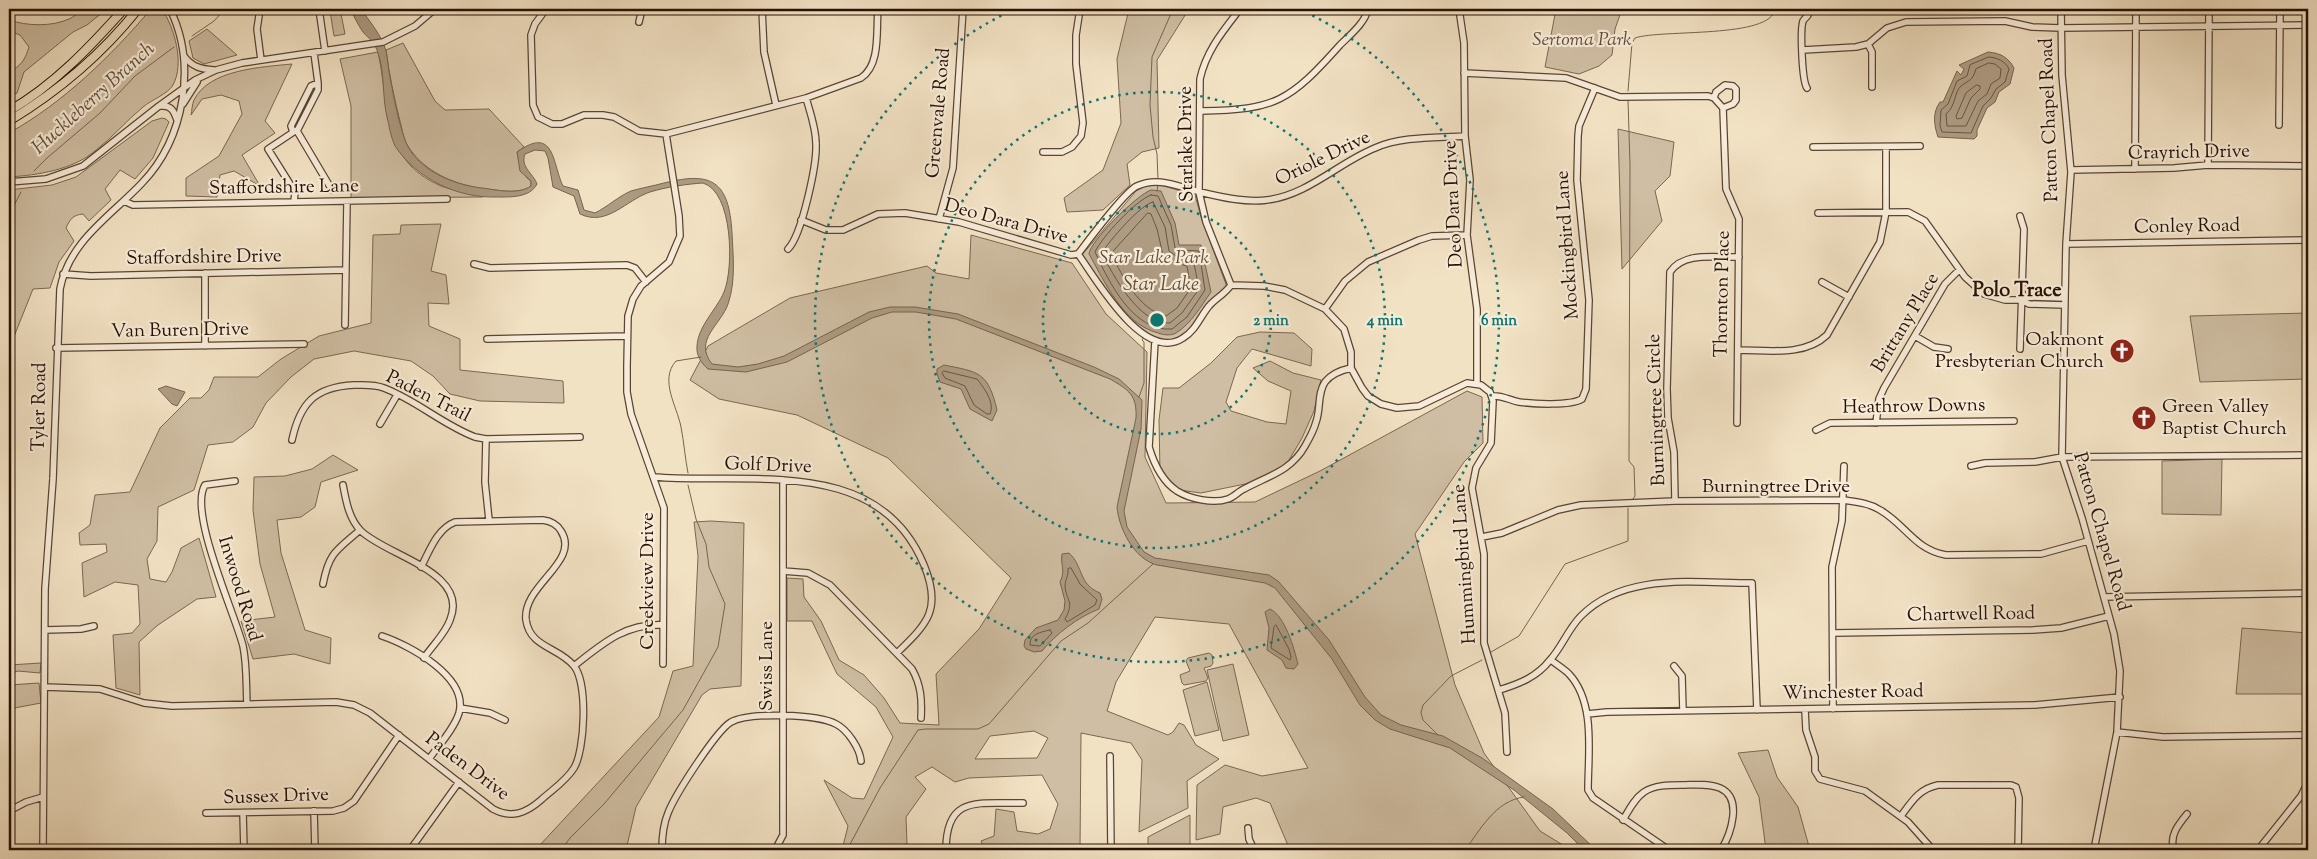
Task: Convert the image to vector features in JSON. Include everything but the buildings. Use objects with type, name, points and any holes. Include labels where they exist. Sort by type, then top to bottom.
[{"type":"highway","points":[[9,111],[25,102],[67,69],[94,43],[124,9]]},
{"type":"highway","points":[[9,121],[35,105],[77,72],[138,9]]},
{"type":"street","name":"Tyler Road","points":[[43,850],[46,564],[54,472],[58,298],[63,274],[72,257],[85,238],[144,182],[157,165],[178,120],[184,89],[184,56],[178,28],[170,9]]},
{"type":"street","points":[[260,9],[257,29],[261,60]]},
{"type":"street","points":[[319,9],[325,51]]},
{"type":"street","points":[[9,182],[46,179],[83,166],[159,106],[202,77],[216,70],[261,60],[383,42],[415,26],[435,9]]},
{"type":"street","points":[[546,9],[535,24],[532,35],[533,105],[538,116],[552,124],[562,124],[584,115],[603,114],[614,117],[639,131],[666,134],[806,98],[856,81],[869,73],[874,60],[878,9]]},
{"type":"street","points":[[639,22],[642,9]]},
{"type":"street","points":[[762,9],[764,52],[776,105]]},
{"type":"street","name":"Greenvale Road","points":[[939,219],[953,168],[963,9]]},
{"type":"street","points":[[1043,152],[1062,152],[1072,147],[1080,136],[1082,123],[1076,64],[1076,35],[1080,9]]},
{"type":"street","name":"Starlake Drive","points":[[1231,285],[1206,222],[1199,192],[1200,79],[1203,64],[1211,48],[1240,9]]},
{"type":"street","points":[[1200,111],[1241,111],[1270,104],[1286,97],[1320,67],[1362,21],[1368,9]]},
{"type":"street","name":"Deo Dara Drive","points":[[1459,9],[1464,43],[1465,136],[1470,180],[1467,235],[1477,309],[1477,384]]},
{"type":"street","name":"Patton Chapel Road","points":[[2061,9],[2062,75],[2070,170],[2064,298],[2062,457],[2104,597],[2120,672],[2117,732],[2094,850]]},
{"type":"street","points":[[2135,169],[2136,9]]},
{"type":"street","points":[[2208,165],[2209,9]]},
{"type":"street","points":[[2279,125],[2280,9]]},
{"type":"street","points":[[1807,88],[1804,83],[1803,22],[1808,15]]},
{"type":"street","points":[[1803,50],[1856,47],[1868,44],[1887,28],[1906,22],[2005,21],[2032,28],[2308,25]]},
{"type":"street","points":[[1868,44],[1872,52],[1872,87]]},
{"type":"street","points":[[294,202],[295,192],[268,148],[295,131],[318,90],[314,53]]},
{"type":"street","points":[[184,56],[188,61],[202,69],[216,70]]},
{"type":"street","points":[[1464,73],[1566,78],[1620,97],[1714,98],[1723,108],[1733,104],[1736,100],[1736,89],[1733,86],[1725,85],[1716,92],[1714,98]]},
{"type":"street","points":[[180,110],[202,77]]},
{"type":"street","name":"Mockingbird Lane","points":[[1492,396],[1526,403],[1567,403],[1582,399],[1586,389],[1589,300],[1577,180],[1578,136],[1582,118],[1595,88]]},
{"type":"street","points":[[788,248],[795,239],[801,220],[816,159],[816,136],[806,98]]},
{"type":"street","points":[[159,106],[170,107],[174,110],[178,120]]},
{"type":"street","name":"Thornton Place","points":[[1723,108],[1726,189],[1738,213],[1738,423]]},
{"type":"street","points":[[295,131],[332,190]]},
{"type":"street","name":"Creekview Drive","points":[[663,664],[664,516],[662,502],[654,477],[628,406],[627,336],[630,306],[635,294],[669,262],[678,242],[680,224],[666,134]]},
{"type":"street","name":"Oriole Drive","points":[[1078,254],[1135,187],[1149,181],[1166,182],[1199,192],[1265,201],[1286,197],[1306,187],[1352,158],[1378,146],[1465,136]]},
{"type":"street","points":[[1813,147],[1920,146]]},
{"type":"street","points":[[1738,350],[1806,348],[1819,342],[1827,335],[1880,242],[1886,212],[1886,147]]},
{"type":"street","name":"Crayrich Drive","points":[[2070,170],[2208,165],[2308,166]]},
{"type":"street","name":"Staffordshire Lane","points":[[124,202],[132,205],[446,199]]},
{"type":"street","points":[[345,325],[347,202]]},
{"type":"street","name":"Deo Dara Drive","points":[[801,220],[833,231],[847,229],[878,214],[891,212],[939,219],[979,228],[1071,255],[1078,254],[1121,314],[1140,332],[1156,341]]},
{"type":"street","points":[[1818,213],[1908,212],[1925,221],[1959,270],[1978,291],[2005,300],[2022,300],[2029,297],[2064,298]]},
{"type":"street","points":[[2020,216],[2024,229],[2020,349]]},
{"type":"street","points":[[1325,309],[1345,281],[1368,262],[1432,236],[1467,235]]},
{"type":"street","name":"Conley Road","points":[[2066,244],[2308,240]]},
{"type":"street","name":"Burningtree Circle","points":[[1675,501],[1674,452],[1668,418],[1667,389],[1670,272],[1675,264],[1686,258],[1739,257]]},
{"type":"street","points":[[474,264],[490,268],[627,265],[636,268],[646,282]]},
{"type":"street","name":"Staffordshire Drive","points":[[63,274],[91,276],[346,270]]},
{"type":"street","name":"Brittany Place","points":[[1876,423],[1879,399],[1945,284],[1959,270]]},
{"type":"street","points":[[205,274],[205,346]]},
{"type":"street","points":[[1822,282],[1849,297]]},
{"type":"street","points":[[1351,368],[1340,371],[1326,381],[1320,395],[1317,421],[1304,448],[1294,462],[1274,476],[1245,488],[1228,499],[1203,499],[1185,495],[1170,485],[1152,460],[1148,447],[1156,341],[1169,342],[1181,340],[1194,328],[1210,305],[1227,292],[1231,285],[1264,286],[1285,290],[1325,309],[1344,329],[1351,352],[1351,368],[1368,396],[1381,404],[1397,408],[1419,406],[1466,383],[1477,384],[1486,388],[1492,396]]},
{"type":"street","points":[[2022,300],[2029,304],[2064,305]]},
{"type":"street","points":[[487,340],[627,336]]},
{"type":"street","points":[[1915,336],[1934,347],[1948,349]]},
{"type":"street","name":"Van Buren Drive","points":[[56,348],[304,344]]},
{"type":"street","name":"Paden Trail","points":[[292,440],[301,410],[316,395],[330,388],[373,385],[397,395],[469,435],[486,439],[580,437]]},
{"type":"street","points":[[380,424],[397,395]]},
{"type":"street","name":"Hummingbird Lane","points":[[1492,396],[1491,443],[1476,468],[1472,480],[1473,497],[1484,554],[1483,634],[1486,652],[1505,713],[1507,752]]},
{"type":"street","name":"Heathrow Downs","points":[[1816,430],[1830,424],[2014,421]]},
{"type":"street","points":[[486,439],[485,482],[489,520]]},
{"type":"street","points":[[1971,466],[1985,462],[2035,462],[2062,457],[2308,455]]},
{"type":"street","points":[[1833,709],[1832,567],[1842,521],[1844,466]]},
{"type":"street","name":"Golf Drive","points":[[654,477],[783,480],[820,483],[868,500],[891,517],[911,541],[930,581],[932,602],[924,625],[897,653]]},
{"type":"street","name":"Swiss Lane","points":[[775,850],[783,835],[783,480]]},
{"type":"street","name":"Inwood Road","points":[[235,481],[205,484],[202,495],[205,530],[242,646],[246,670],[246,704]]},
{"type":"street","points":[[343,485],[349,511],[360,530],[376,542],[438,576],[446,584],[452,596],[453,608],[448,625],[424,658]]},
{"type":"street","name":"Burningtree Drive","points":[[1482,538],[1568,507],[1595,504],[1675,501],[1843,500],[1861,502],[1880,510],[1897,522],[1918,543],[1937,553],[1946,555],[2041,554],[2088,541]]},
{"type":"street","points":[[421,567],[436,538],[447,526],[460,521],[543,520],[556,524],[566,542],[564,554],[531,598],[527,609],[527,622],[531,634],[538,642],[574,666],[620,632],[643,626],[663,625]]},
{"type":"street","points":[[322,584],[326,565],[331,556],[360,530]]},
{"type":"street","points":[[2104,597],[2308,593],[2308,553]]},
{"type":"street","points":[[783,571],[803,572],[825,582],[897,653],[912,669],[920,686],[922,698],[921,718]]},
{"type":"street","points":[[1499,690],[1526,681],[1551,660],[1581,616],[1601,601],[1624,590],[1658,584],[1752,583],[1757,710]]},
{"type":"street","name":"Chartwell Road","points":[[1833,633],[2033,630],[2060,628],[2109,616]]},
{"type":"street","points":[[45,630],[81,629],[94,626]]},
{"type":"street","points":[[382,636],[404,644],[452,680],[460,708],[454,724],[429,759]]},
{"type":"street","points":[[1551,660],[1569,674],[1581,693],[1587,714],[1588,790],[1593,798],[1669,850]]},
{"type":"street","name":"Paden Drive","points":[[45,687],[100,689],[144,703],[161,705],[347,703],[366,710],[493,809],[506,814],[516,815],[531,809],[569,774],[578,761],[582,742],[582,691],[579,676],[574,666]]},
{"type":"street","points":[[1674,666],[1682,676],[1683,711]]},
{"type":"street","name":"Winchester Road","points":[[1587,714],[1607,712],[2035,705],[2120,697]]},
{"type":"street","points":[[460,708],[490,713],[504,720]]},
{"type":"street","points":[[1805,710],[1806,730],[1815,757],[1815,771],[1820,779],[1866,791],[1914,827],[1933,850]]},
{"type":"street","points":[[662,850],[663,830],[668,812],[719,733],[729,724],[745,717],[819,718],[835,723],[849,737],[860,755],[861,761]]},
{"type":"street","points":[[2117,732],[2163,737],[2308,735]]},
{"type":"street","name":"Sussex Drive","points":[[206,813],[338,810],[354,801],[399,734]]},
{"type":"street","points":[[1110,756],[1111,850]]},
{"type":"street","points":[[410,850],[459,782]]},
{"type":"street","points":[[2258,850],[2301,796],[2308,782]]},
{"type":"street","points":[[1623,820],[1636,800],[1653,788],[1700,784],[1717,787],[1726,792],[1732,804],[1730,833],[1721,850]]},
{"type":"street","points":[[1901,816],[1917,794],[1938,784],[2011,785],[2016,788],[2019,798],[2018,850]]},
{"type":"street","points":[[9,811],[26,802],[43,797]]},
{"type":"street","points":[[946,850],[947,828],[958,811],[970,805],[1022,803]]},
{"type":"street","points":[[314,811],[315,850]]},
{"type":"street","points":[[243,813],[244,850]]},
{"type":"street","points":[[2174,850],[2172,838],[2177,826],[2187,814]]},
{"type":"street","points":[[1248,828],[1254,850]]},
{"type":"green space","points":[[83,9],[103,9],[103,12],[87,25],[73,32],[24,72],[17,93],[9,97],[9,72],[22,62],[29,47],[20,35],[9,31],[9,20],[23,24],[62,22]]},
{"type":"green space","points":[[151,9],[162,9],[174,35],[178,66],[171,88],[143,107],[101,146],[76,163],[31,175],[9,177],[9,133],[48,108],[67,93],[120,44]]},
{"type":"green space","points":[[340,9],[345,34],[334,36],[330,11]]},
{"type":"green space","points":[[1129,9],[1189,9],[1157,60],[1159,148],[1142,152],[1127,164],[1130,185],[1103,210],[1067,212],[1064,198],[1103,170],[1121,123],[1117,59]]},
{"type":"green space","name":"Sertoma Park","points":[[1556,9],[1622,9],[1615,29],[1612,55],[1599,66],[1579,74],[1545,67]]},
{"type":"green space","points":[[207,29],[237,55],[204,64],[193,58],[189,41]]},
{"type":"green space","points":[[403,43],[435,101],[445,110],[489,109],[524,147],[517,152],[527,178],[531,181],[531,186],[526,189],[509,191],[474,187],[440,175],[421,162],[406,143],[403,135],[386,50]]},
{"type":"green space","points":[[378,52],[391,129],[397,146],[407,161],[421,175],[441,186],[483,197],[351,198],[351,106],[340,59]]},
{"type":"green space","points":[[292,64],[265,121],[275,133],[242,155],[260,186],[234,171],[220,175],[217,197],[186,196],[186,178],[219,156],[242,114],[239,101],[221,95],[202,99],[191,115],[194,100],[201,90],[224,76],[238,72]]},
{"type":"green space","points":[[162,118],[169,122],[153,158],[135,179],[120,170],[105,189],[111,200],[89,221],[83,214],[74,216],[69,222],[66,228],[74,241],[59,262],[50,288],[33,289],[9,349],[9,190],[52,185],[76,177],[152,121]]},
{"type":"green space","points":[[1618,129],[1674,142],[1670,176],[1655,191],[1662,221],[1622,269]]},
{"type":"green space","name":"Star Lake","points":[[1157,184],[1195,195],[1201,217],[1227,287],[1193,327],[1180,337],[1166,340],[1151,336],[1137,327],[1123,313],[1082,255],[1136,191],[1148,185]]},
{"type":"green space","points":[[441,224],[431,271],[446,275],[449,304],[428,303],[429,326],[460,339],[460,370],[563,381],[564,403],[480,401],[450,394],[433,376],[411,361],[354,351],[314,359],[291,377],[266,403],[253,427],[233,442],[208,445],[194,490],[158,507],[157,541],[147,559],[150,579],[166,582],[181,548],[199,538],[216,597],[197,599],[158,625],[139,642],[140,695],[116,688],[113,635],[132,633],[140,624],[138,585],[115,582],[84,597],[82,563],[107,552],[106,544],[80,545],[79,533],[90,525],[95,495],[130,492],[160,428],[190,398],[201,398],[209,390],[214,377],[258,377],[281,359],[319,336],[371,323],[373,235],[400,234],[401,225]]},
{"type":"green space","points":[[971,235],[1072,263],[1106,314],[1147,352],[1145,457],[1166,503],[1255,502],[1320,471],[1467,391],[1482,397],[1483,443],[1464,462],[1415,534],[1455,685],[1484,753],[1540,831],[1571,850],[1290,850],[1270,803],[1256,798],[1223,807],[1220,834],[1196,840],[1197,785],[1225,765],[1262,776],[1308,768],[1229,624],[1155,617],[1116,682],[1107,711],[1168,735],[1173,732],[1179,723],[1184,725],[1196,745],[1219,759],[1187,781],[1188,808],[1139,832],[1142,760],[1131,743],[1081,733],[1080,850],[1028,850],[1022,848],[985,850],[981,841],[994,836],[996,809],[1014,812],[1017,831],[1038,834],[1050,829],[1058,804],[1042,775],[969,778],[955,782],[932,767],[915,777],[926,789],[906,817],[907,844],[874,850],[842,850],[848,826],[824,780],[852,798],[864,799],[893,737],[876,707],[837,674],[812,621],[787,621],[787,578],[803,579],[804,597],[821,621],[839,660],[864,675],[884,698],[900,723],[939,725],[936,674],[979,629],[1011,578],[888,458],[797,415],[719,399],[690,380],[708,346],[790,298],[927,266],[936,273],[969,279]],"holes":[[[1034,731],[1048,738],[1037,758],[975,759],[990,736]]]},
{"type":"green space","points":[[2308,313],[2308,379],[2200,382],[2190,316]]},
{"type":"green space","points":[[1260,332],[1294,333],[1312,349],[1311,366],[1252,349],[1237,368],[1226,402],[1231,411],[1267,422],[1286,424],[1291,391],[1268,381],[1253,368],[1270,361],[1293,373],[1321,380],[1314,411],[1302,438],[1282,472],[1245,484],[1201,493],[1172,489],[1160,472],[1159,420],[1163,388],[1179,388],[1211,363],[1237,337]]},
{"type":"green space","points":[[333,455],[358,470],[321,482],[315,507],[301,517],[277,520],[281,553],[305,630],[331,638],[330,664],[294,654],[253,659],[241,621],[275,617],[260,564],[253,510],[254,477],[285,476],[312,469]]},
{"type":"green space","points":[[2222,459],[2221,515],[2162,514],[2162,461]]},
{"type":"green space","points":[[694,522],[744,523],[741,686],[710,689],[702,695],[636,807],[626,850],[527,850],[539,846],[659,717],[673,671],[693,666],[698,556]]},
{"type":"green space","points":[[2242,628],[2308,633],[2308,694],[2236,694]]},
{"type":"green space","points":[[1209,653],[1212,655],[1213,663],[1211,666],[1204,668],[1208,678],[1206,681],[1184,685],[1180,675],[1190,671],[1186,661],[1188,658]]},
{"type":"green space","points":[[41,663],[40,673],[18,671],[9,674],[9,665]]},
{"type":"green space","points":[[1233,664],[1249,735],[1223,741],[1207,670]]},
{"type":"green space","points":[[1207,682],[1219,730],[1195,736],[1183,690]]},
{"type":"green space","points":[[39,683],[41,703],[9,709],[9,685]]},
{"type":"green space","points":[[1768,750],[1777,777],[1798,807],[1810,850],[1766,850],[1759,797],[1738,753]]},
{"type":"green space","points":[[1190,815],[1190,845],[1148,846],[1148,837]]},
{"type":"water","points":[[350,9],[361,9],[382,40],[386,51],[400,125],[405,140],[410,151],[418,160],[437,174],[460,183],[494,190],[526,189],[531,186],[531,181],[520,171],[517,152],[529,145],[539,143],[545,145],[550,150],[563,186],[578,190],[584,210],[595,213],[626,193],[639,189],[694,178],[715,184],[722,191],[730,215],[733,269],[731,295],[728,304],[707,340],[707,355],[712,364],[738,367],[758,364],[784,356],[869,312],[890,307],[915,307],[958,314],[1094,367],[1119,379],[1142,400],[1141,429],[1124,511],[1127,527],[1144,552],[1155,558],[1269,575],[1278,581],[1329,640],[1365,697],[1381,715],[1401,725],[1443,736],[1482,758],[1553,809],[1596,850],[1584,850],[1567,833],[1514,790],[1450,748],[1390,729],[1375,720],[1360,705],[1332,659],[1275,588],[1265,583],[1157,565],[1141,556],[1129,542],[1118,516],[1117,507],[1136,418],[1133,398],[1122,386],[1110,379],[956,319],[916,312],[892,312],[872,318],[787,362],[746,372],[708,369],[698,356],[698,339],[704,325],[724,292],[730,249],[725,215],[720,200],[713,189],[703,183],[663,189],[641,196],[608,215],[590,217],[580,214],[574,196],[553,187],[545,151],[535,150],[525,154],[524,163],[537,184],[534,189],[525,194],[507,197],[481,196],[453,190],[439,184],[415,168],[395,146],[385,109],[382,68],[377,49],[363,32]]},
{"type":"water","points":[[1988,52],[2003,56],[2012,64],[2014,68],[2010,84],[1999,92],[1995,102],[1987,108],[1977,130],[1977,136],[1974,139],[1938,137],[1935,124],[1937,106],[1940,102],[1943,102],[1957,71],[1961,75],[1964,69],[1959,65]]},
{"type":"water","name":"Star Lake","points":[[1151,190],[1161,191],[1175,223],[1179,245],[1201,245],[1211,292],[1191,320],[1172,335],[1162,334],[1146,328],[1135,321],[1116,301],[1089,254],[1097,239],[1106,229],[1136,200]]},
{"type":"water","points":[[944,365],[974,372],[986,381],[994,397],[997,410],[992,421],[970,409],[961,389],[940,382],[937,369]]},
{"type":"water","points":[[166,386],[185,392],[177,406],[172,404],[158,389]]},
{"type":"water","points":[[1069,553],[1074,558],[1084,580],[1100,593],[1102,599],[1099,609],[1068,627],[1042,651],[1034,652],[1026,649],[1024,646],[1025,640],[1036,628],[1058,620],[1064,610],[1065,601],[1060,582],[1063,574],[1062,554]]},
{"type":"water","points":[[1270,609],[1280,618],[1288,633],[1298,664],[1294,669],[1286,668],[1282,660],[1267,650],[1269,628],[1265,612]]},
{"type":"waterway","name":"Huckleberry Branch","points":[[192,36],[214,21],[225,9]]},
{"type":"waterway","points":[[1158,180],[1157,154],[1153,137],[1150,105],[1152,57],[1173,9]]},
{"type":"waterway","points":[[1628,91],[1632,43],[1635,38],[1648,35],[1736,29],[1756,25],[1769,18],[1775,9]]},
{"type":"waterway","name":"Huckleberry Branch","points":[[34,171],[100,113],[135,76],[174,47]]},
{"type":"waterway","points":[[1628,100],[1630,165],[1629,461],[1634,467],[1635,496],[1633,499]]},
{"type":"waterway","points":[[1157,191],[1158,184]]},
{"type":"waterway","name":"Huckleberry Branch","points":[[9,215],[21,192]]},
{"type":"waterway","points":[[1139,397],[1144,383],[1144,342],[1142,340],[1144,337]]},
{"type":"waterway","points":[[688,473],[681,427],[669,385],[669,376],[671,368],[676,361],[701,357]]},
{"type":"waterway","points":[[561,850],[570,838],[604,804],[683,710],[718,647],[725,604],[709,567],[706,544],[696,519],[688,485]]},
{"type":"waterway","points":[[1491,652],[1519,636],[1565,564],[1628,541],[1628,508]]},
{"type":"waterway","points":[[847,850],[880,788],[918,730],[978,729],[989,724],[1061,641],[1088,623],[1153,564]]},
{"type":"waterway","points":[[1438,735],[1423,720],[1421,713],[1423,705],[1451,676],[1482,660]]},
{"type":"waterway","points":[[1465,850],[1483,825],[1497,810],[1505,804],[1524,797]]},
{"type":"place","name":"Oakmont Presbyterian Church","points":[[2122,351]]},
{"type":"place","name":"Green Valley Baptist Church","points":[[2144,418]]},
{"type":"district","name":"Polo Trace","points":[[2017,291]]},
{"type":"park label","name":"Star Lake Park","points":[[1154,258]]}]
